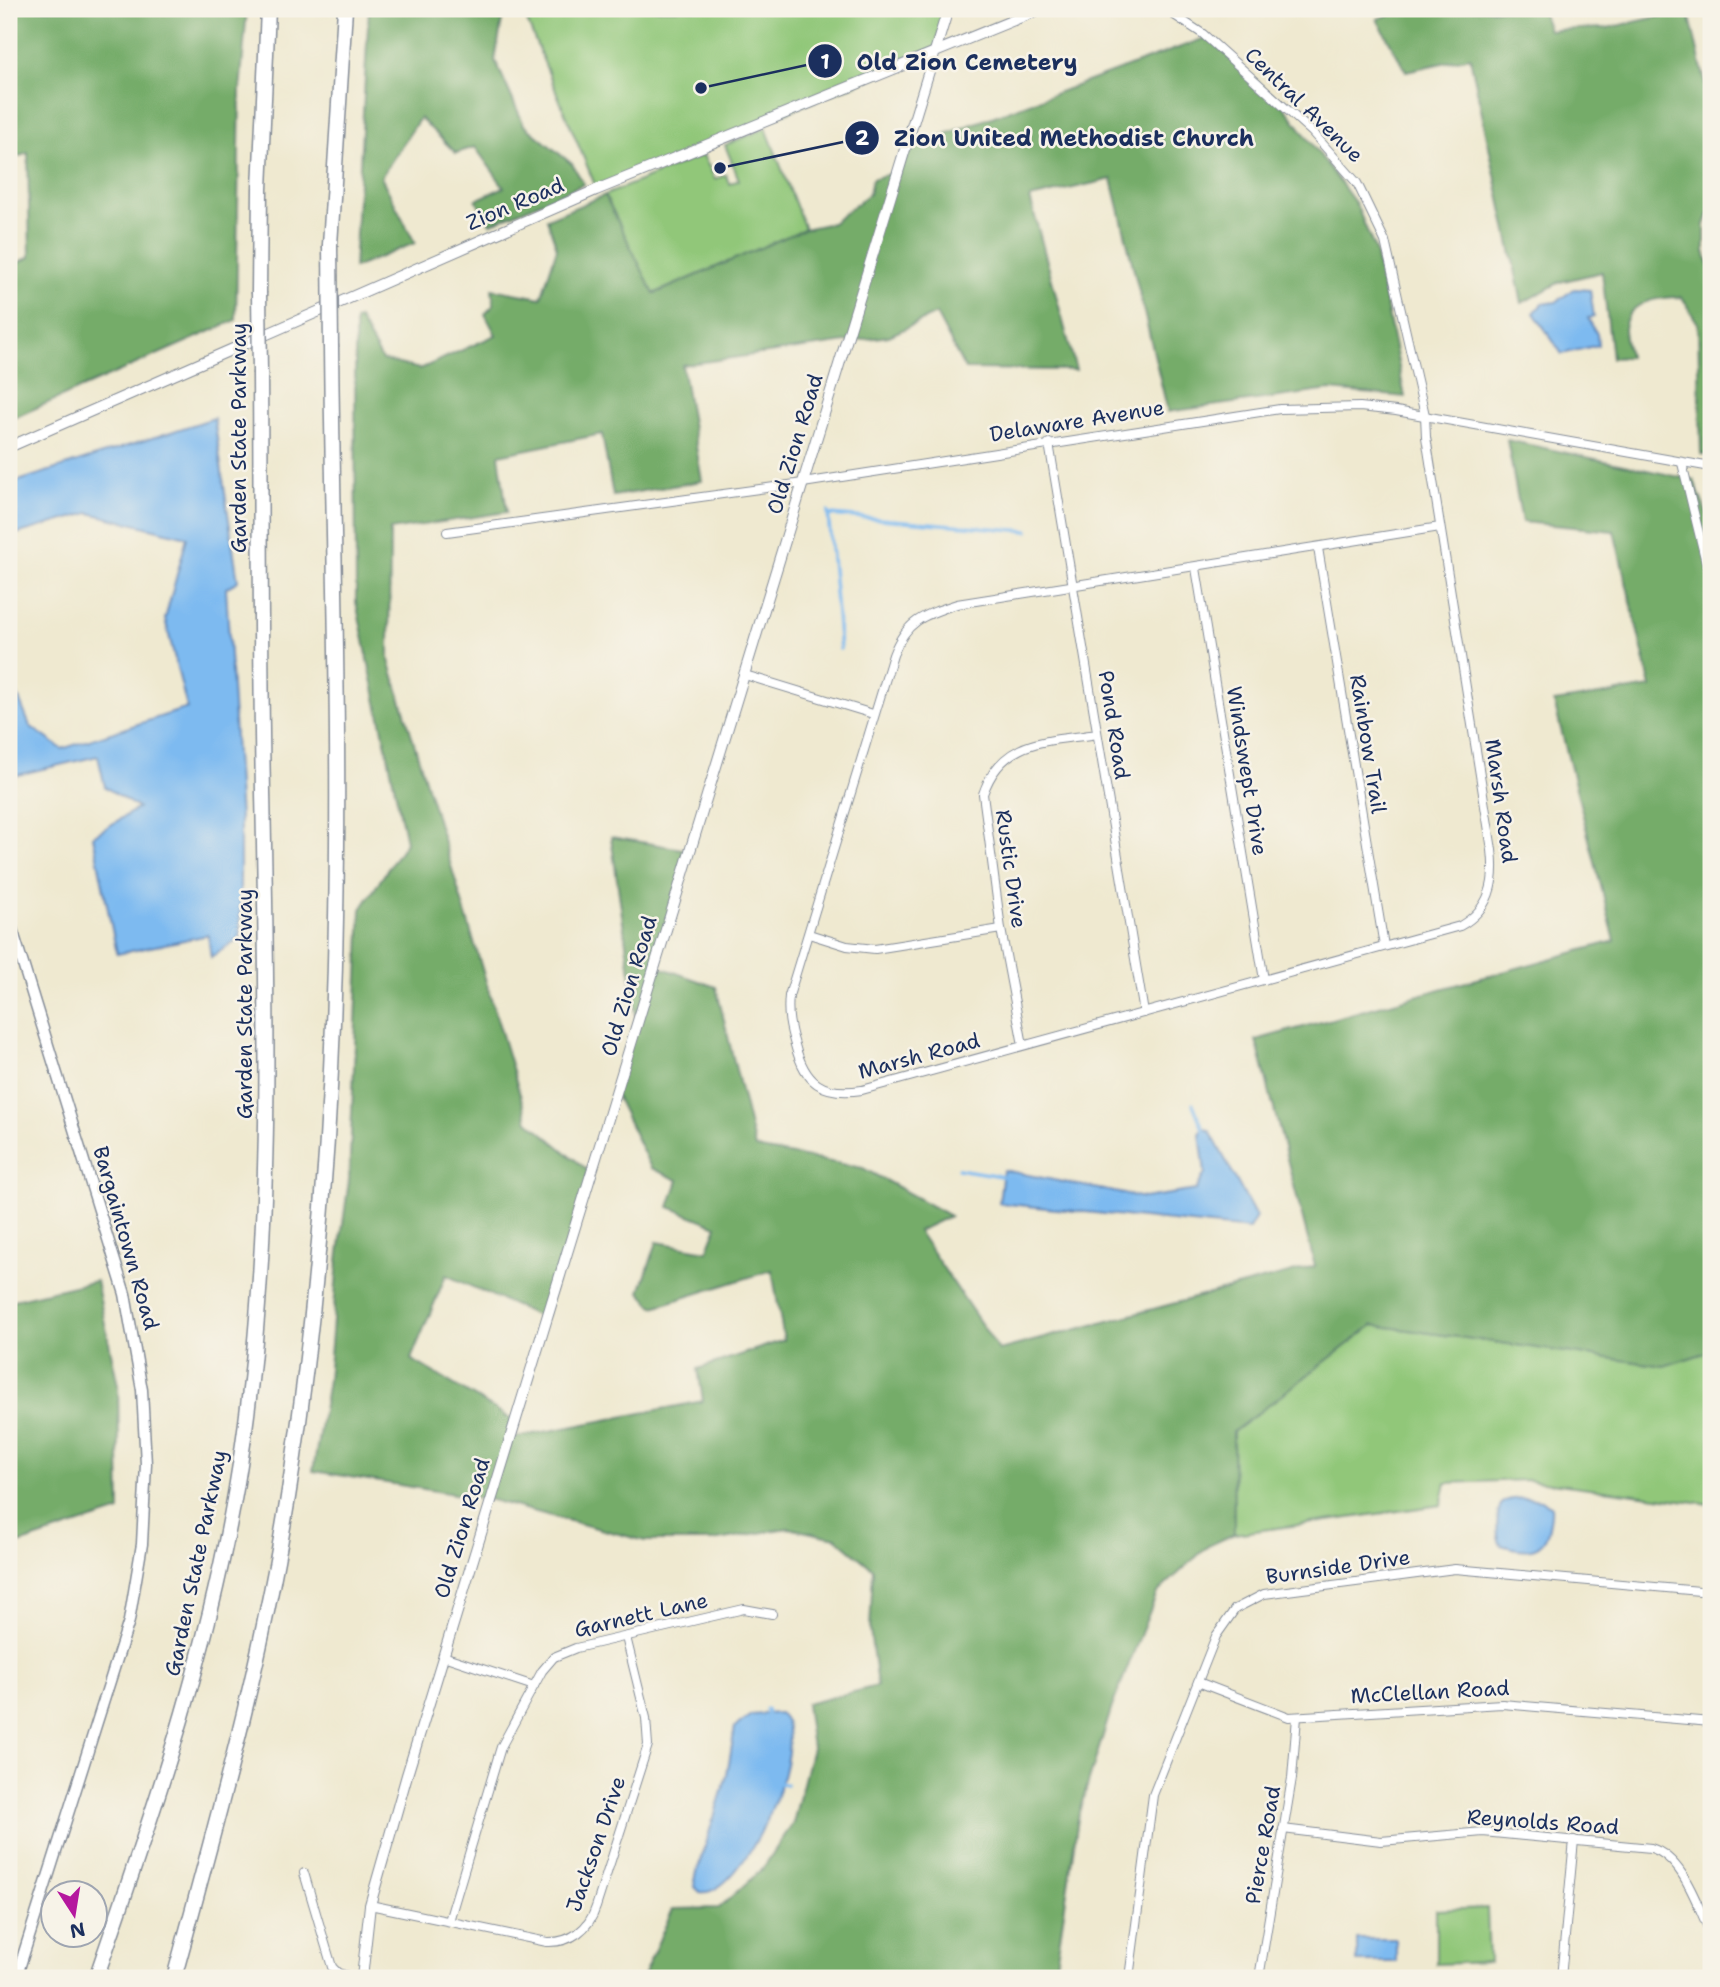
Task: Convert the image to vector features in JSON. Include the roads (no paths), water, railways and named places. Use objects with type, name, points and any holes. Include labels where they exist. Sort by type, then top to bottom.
[{"type":"highway","name":"Garden State Parkway","points":[[96,1978],[159,1794],[213,1608],[241,1455],[249,1390],[261,1250],[267,1041],[259,292],[260,189],[268,9]]},
{"type":"highway","points":[[174,1978],[253,1677],[273,1586],[292,1468],[327,1159],[337,916],[330,245],[345,9]]},
{"type":"main road","name":"Bargaintown Road","points":[[9,919],[122,1284],[140,1372],[146,1464],[142,1544],[129,1621],[16,1978]]},
{"type":"street","name":"Old Zion Road","points":[[362,1978],[370,1905],[443,1656],[746,675],[948,9]]},
{"type":"street","name":"Zion Road","points":[[9,447],[596,190],[1041,9]]},
{"type":"street","name":"Central Avenue","points":[[1165,9],[1203,34],[1302,123],[1335,155],[1357,183],[1374,212],[1384,241],[1425,415]]},
{"type":"street","name":"Delaware Avenue","points":[[447,532],[803,483],[1280,409],[1360,407],[1425,415],[1711,467]]},
{"type":"street","name":"Marsh Road","points":[[1425,415],[1426,437],[1440,527],[1494,876],[1487,901],[1471,919],[1460,926],[862,1090],[835,1092],[821,1087],[804,1072],[788,1015],[789,996],[873,714],[901,635],[923,615],[957,604],[1073,588],[1440,527]]},
{"type":"street","name":"Pond Road","points":[[1049,443],[1144,1013]]},
{"type":"street","points":[[1682,463],[1711,583]]},
{"type":"street","name":"Rainbow Trail","points":[[1318,548],[1384,946]]},
{"type":"street","name":"Windswept Drive","points":[[1196,568],[1264,980]]},
{"type":"street","points":[[746,675],[873,714]]},
{"type":"street","name":"Rustic Drive","points":[[1023,1045],[1002,929],[983,794],[990,775],[1013,751],[1097,734]]},
{"type":"street","points":[[809,934],[847,946],[874,949],[1002,929]]},
{"type":"street","name":"Burnside Drive","points":[[1129,1978],[1153,1795],[1216,1636],[1228,1617],[1246,1601],[1272,1592],[1462,1569],[1711,1591]]},
{"type":"street","name":"Garnett Lane","points":[[449,1921],[496,1759],[542,1671],[559,1654],[744,1609],[772,1614]]},
{"type":"street","name":"Jackson Drive","points":[[370,1905],[552,1943],[572,1937],[590,1922],[648,1745],[646,1718],[626,1637]]},
{"type":"street","points":[[443,1656],[534,1686]]},
{"type":"street","name":"McClellan Road","points":[[1198,1682],[1282,1715],[1297,1717],[1502,1704],[1711,1722]]},
{"type":"street","name":"Pierce Road","points":[[1259,1978],[1292,1778],[1297,1717]]},
{"type":"street","name":"Reynolds Road","points":[[1283,1829],[1381,1841],[1483,1832],[1643,1847],[1665,1854],[1677,1867],[1711,1934]]},
{"type":"street","points":[[1561,1978],[1574,1840]]},
{"type":"street","points":[[304,1872],[332,1967],[338,1973],[355,1978]]},
{"type":"water","points":[[1574,289],[1590,290],[1594,317],[1588,318],[1597,334],[1598,345],[1562,354],[1534,313],[1542,304],[1556,302]]},
{"type":"water","points":[[214,418],[238,581],[226,588],[240,819],[240,938],[211,957],[208,935],[117,954],[93,836],[138,808],[105,787],[98,756],[9,777],[9,674],[30,726],[62,749],[187,708],[165,619],[187,537],[89,513],[9,536],[9,484]]},
{"type":"water","points":[[1203,1128],[1210,1131],[1256,1217],[1249,1229],[999,1203],[1003,1170],[1144,1198],[1196,1190],[1205,1173],[1200,1134]]},
{"type":"water","points":[[1510,1499],[1542,1500],[1551,1507],[1545,1539],[1536,1548],[1523,1550],[1501,1545],[1497,1524],[1502,1503]]},
{"type":"water","points":[[779,1713],[788,1728],[788,1753],[769,1815],[736,1871],[717,1888],[700,1892],[694,1886],[727,1775],[735,1727],[751,1715]]},
{"type":"water","points":[[1357,1939],[1396,1939],[1396,1962],[1357,1962]]},
{"type":"waterway","points":[[828,512],[840,649]]},
{"type":"waterway","points":[[830,515],[1028,531]]},
{"type":"waterway","points":[[1193,1104],[1204,1131]]},
{"type":"waterway","points":[[958,1169],[1007,1177]]},
{"type":"waterway","points":[[766,1709],[767,1714]]},
{"type":"waterway","points":[[780,1783],[787,1785]]},
{"type":"place","name":"Old Zion Cemetery","points":[[701,88]]},
{"type":"place","name":"Zion United Methodist Church","points":[[720,168]]}]
